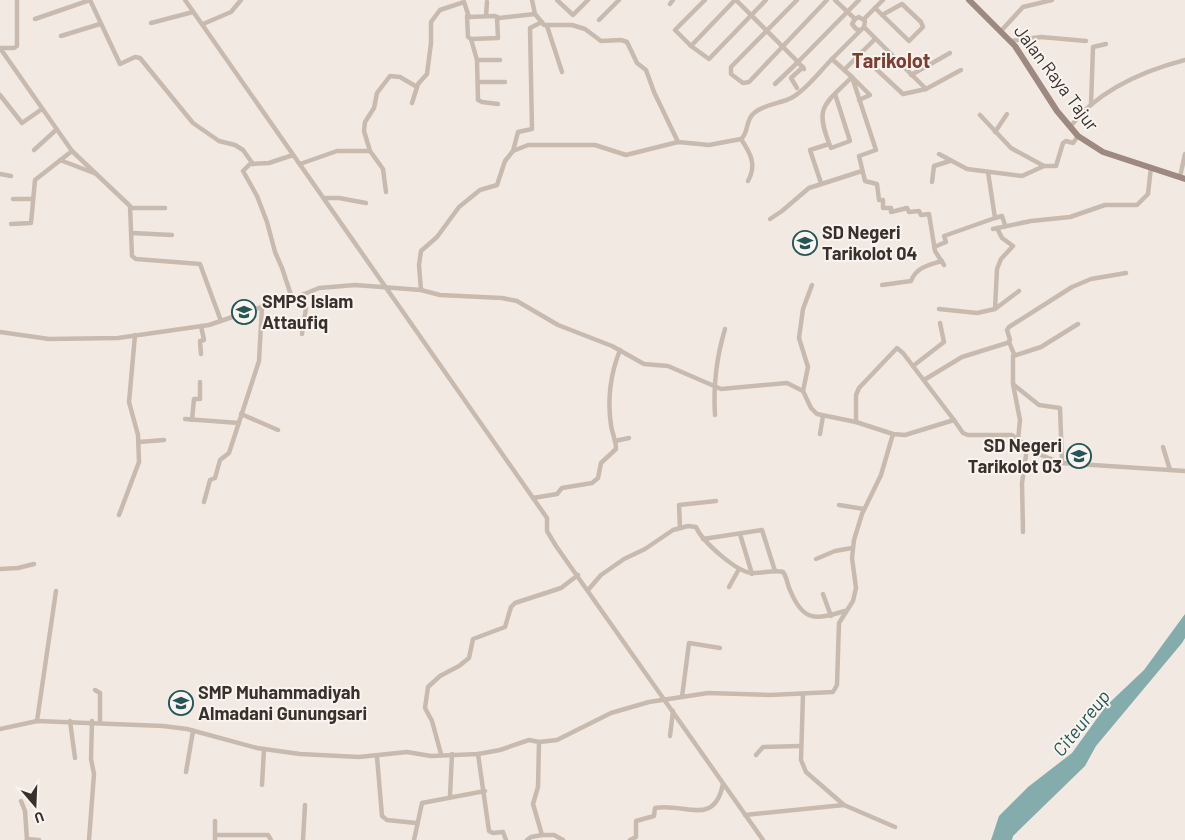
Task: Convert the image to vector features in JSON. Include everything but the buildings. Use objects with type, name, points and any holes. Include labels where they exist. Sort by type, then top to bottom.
[{"type":"main road","name":"Jalan Raya Tajur","points":[[969,0],[1011,41],[1078,136],[1103,152],[1182,178]]},
{"type":"street","points":[[0,48],[14,48],[17,46],[16,0]]},
{"type":"street","points":[[35,19],[90,0],[120,64],[135,57],[140,58],[193,123],[219,141],[235,145],[243,150],[253,164]]},
{"type":"street","points":[[185,0],[547,518],[547,531],[763,840]]},
{"type":"street","points":[[203,24],[231,12],[241,0]]},
{"type":"street","points":[[532,0],[535,14],[547,26],[562,72]]},
{"type":"street","points":[[557,0],[573,16],[588,0]]},
{"type":"street","points":[[599,20],[619,0]]},
{"type":"street","points":[[705,0],[675,30],[690,46],[709,59],[766,0]]},
{"type":"street","points":[[690,46],[735,0],[804,68],[791,78],[797,88]]},
{"type":"street","points":[[797,0],[731,66],[731,74],[743,83],[749,82],[828,0]]},
{"type":"street","points":[[835,0],[855,19]]},
{"type":"street","points":[[775,84],[859,0]]},
{"type":"street","points":[[421,290],[419,265],[422,251],[437,237],[459,207],[474,194],[497,185],[505,161],[513,152],[534,144],[595,145],[626,155],[678,142],[709,145],[741,139],[744,137],[748,119],[753,114],[762,107],[792,97],[862,29],[864,19],[883,0]]},
{"type":"street","points":[[1001,31],[1023,7],[1052,0]]},
{"type":"street","points":[[412,103],[417,87],[426,74],[431,43],[431,22],[440,10],[464,2],[468,16],[468,38],[471,39],[477,60],[478,100],[498,104]]},
{"type":"street","points":[[486,16],[487,2]]},
{"type":"street","points":[[875,8],[882,15],[909,41],[923,26],[902,4],[882,15]]},
{"type":"street","points":[[150,24],[193,12]]},
{"type":"street","points":[[468,16],[498,17],[535,14]]},
{"type":"street","points":[[471,39],[498,38],[498,17]]},
{"type":"street","points":[[855,19],[859,17],[864,19]]},
{"type":"street","points":[[855,19],[853,26],[862,29],[875,39],[926,89]]},
{"type":"street","points":[[513,152],[518,132],[532,129],[530,28],[542,22]]},
{"type":"street","points":[[61,36],[100,24]]},
{"type":"street","points":[[547,26],[572,25],[585,29],[601,41],[621,40],[627,42],[637,63],[646,70],[654,92],[678,142]]},
{"type":"street","points":[[1011,41],[1041,37],[1086,41]]},
{"type":"street","points":[[844,70],[875,39]]},
{"type":"street","points":[[1090,105],[1094,47],[1106,44]]},
{"type":"street","points":[[0,48],[72,151],[130,208],[131,252],[136,259],[200,264],[221,321]]},
{"type":"street","points":[[911,74],[950,53]]},
{"type":"street","points":[[860,54],[900,93],[926,89],[961,70]]},
{"type":"street","points":[[832,58],[870,95],[859,100]]},
{"type":"street","points":[[477,60],[500,60]]},
{"type":"street","points":[[1070,127],[1102,95],[1144,73],[1185,60]]},
{"type":"street","points":[[386,192],[383,169],[370,151],[365,125],[372,114],[381,86],[394,75],[417,87]]},
{"type":"street","points":[[835,94],[850,141],[831,148],[821,122],[826,102],[852,77]]},
{"type":"street","points":[[852,77],[876,150],[859,156],[865,181],[875,182],[878,186],[883,208],[890,208],[891,212],[907,208],[909,212],[920,211],[921,215],[929,214],[934,247],[943,263],[921,268],[915,272],[911,280],[882,284]]},
{"type":"street","points":[[479,82],[504,82]]},
{"type":"street","points":[[0,96],[22,123],[42,109]]},
{"type":"street","points":[[995,132],[1007,114]]},
{"type":"street","points":[[980,115],[1011,148],[1044,166]]},
{"type":"street","points":[[34,150],[56,130]]},
{"type":"street","points":[[939,154],[967,169],[1026,176],[1044,166],[1057,165],[1063,143],[1066,141],[1073,143],[1078,136]]},
{"type":"street","points":[[741,139],[749,151],[753,165],[748,182]]},
{"type":"street","points":[[821,183],[810,150],[829,144]]},
{"type":"street","points":[[11,224],[31,223],[34,184],[37,177],[72,151]]},
{"type":"street","points":[[300,164],[337,151],[370,151]]},
{"type":"street","points":[[1182,178],[1185,154]]},
{"type":"street","points":[[292,298],[257,196],[243,171],[253,164],[269,163],[293,155]]},
{"type":"street","points":[[60,160],[98,175]]},
{"type":"street","points":[[932,182],[934,166],[950,161]]},
{"type":"street","points":[[995,309],[997,269],[1001,259],[1013,246],[1002,238],[995,228],[1005,225],[1060,219],[1105,205],[1137,205],[1148,194],[1152,167]]},
{"type":"street","points":[[770,219],[803,192],[821,183],[862,171]]},
{"type":"street","points":[[988,172],[995,218]]},
{"type":"street","points":[[0,174],[11,176]]},
{"type":"street","points":[[325,198],[339,198],[366,203]]},
{"type":"street","points":[[13,199],[33,199]]},
{"type":"street","points":[[130,208],[166,208]]},
{"type":"street","points":[[934,247],[946,242],[944,236],[995,218],[1002,216],[1005,225]]},
{"type":"street","points":[[132,233],[172,235]]},
{"type":"street","points":[[1018,440],[1020,420],[1013,384],[1014,354],[1007,330],[1067,289],[1084,281],[1126,273]]},
{"type":"street","points":[[812,285],[803,309],[799,338],[808,366],[803,391],[811,408],[823,416],[856,422],[893,434],[904,435],[954,420]]},
{"type":"street","points":[[0,332],[49,339],[135,335],[202,326],[319,288],[332,286],[386,287],[421,290],[440,295],[510,299],[522,303],[538,315],[558,325],[620,350],[644,364],[668,366],[713,386],[729,389],[786,383],[803,391]]},
{"type":"street","points":[[940,308],[977,313],[995,309],[1019,291]]},
{"type":"street","points":[[302,334],[306,308],[304,294]]},
{"type":"street","points":[[204,502],[220,460],[229,453],[259,361],[262,306]]},
{"type":"street","points":[[913,366],[944,342],[940,323]]},
{"type":"street","points":[[1014,354],[1042,347],[1078,324]]},
{"type":"street","points":[[201,354],[200,341],[204,340],[202,326]]},
{"type":"street","points":[[715,415],[713,386],[717,356],[725,329]]},
{"type":"street","points":[[119,515],[138,469],[139,442],[129,402],[135,335]]},
{"type":"street","points":[[924,380],[962,357],[1009,342]]},
{"type":"street","points":[[856,422],[856,395],[859,388],[897,348],[901,350],[968,436],[1012,435],[1027,448],[1062,463],[1185,472]]},
{"type":"street","points":[[533,498],[557,494],[564,488],[592,484],[598,478],[601,463],[616,449],[611,428],[609,394],[611,375],[620,350]]},
{"type":"street","points":[[192,420],[194,399],[200,399],[200,382]]},
{"type":"street","points":[[1013,384],[1039,405],[1060,408],[1062,463]]},
{"type":"street","points":[[242,414],[278,430]]},
{"type":"street","points":[[820,434],[823,416]]},
{"type":"street","points":[[185,419],[239,423]]},
{"type":"street","points":[[0,729],[37,721],[92,721],[193,730],[264,749],[300,754],[377,757],[408,752],[424,756],[478,754],[500,750],[523,741],[557,740],[597,719],[625,708],[666,699],[708,693],[803,694],[830,692],[836,688],[839,623],[853,600],[856,588],[852,548],[864,509],[882,474],[893,434]]},
{"type":"street","points":[[615,440],[629,438]]},
{"type":"street","points":[[139,442],[164,440]]},
{"type":"street","points":[[1163,447],[1170,470]]},
{"type":"street","points":[[1023,532],[1022,483],[1027,448]]},
{"type":"street","points":[[680,528],[679,505],[716,502]]},
{"type":"street","points":[[839,505],[864,509]]},
{"type":"street","points":[[588,590],[607,570],[680,528],[694,526],[703,539],[739,569],[752,574],[775,572],[785,574],[789,589],[802,612],[812,618],[831,616],[845,611]]},
{"type":"street","points":[[703,539],[760,530],[764,532],[775,572]]},
{"type":"street","points":[[740,534],[752,574]]},
{"type":"street","points":[[816,559],[835,551],[852,548]]},
{"type":"street","points":[[0,569],[18,568],[34,564]]},
{"type":"street","points":[[729,587],[739,569]]},
{"type":"street","points":[[441,754],[432,720],[424,704],[428,687],[434,680],[469,658],[473,639],[506,627],[511,607],[515,603],[561,588],[578,575]]},
{"type":"street","points":[[37,721],[56,591]]},
{"type":"street","points":[[823,594],[831,616]]},
{"type":"street","points":[[682,698],[689,643],[720,648]]},
{"type":"street","points":[[95,690],[100,693],[100,722]]},
{"type":"street","points":[[803,694],[801,746],[802,764],[806,772],[844,804],[895,827]]},
{"type":"street","points":[[670,736],[674,711]]},
{"type":"street","points":[[70,721],[75,758]]},
{"type":"street","points":[[89,840],[94,774],[91,753],[92,721]]},
{"type":"street","points":[[186,772],[193,730]]},
{"type":"street","points":[[539,742],[538,787],[534,804],[542,835]]},
{"type":"street","points":[[756,755],[764,747],[801,746]]},
{"type":"street","points":[[262,786],[264,749]]},
{"type":"street","points":[[450,796],[452,754]]},
{"type":"street","points":[[478,754],[485,791],[489,830],[493,833],[503,832],[506,840]]},
{"type":"street","points":[[377,757],[383,818],[416,823]]},
{"type":"street","points":[[630,840],[636,837],[636,821],[654,816],[655,808],[671,806],[702,811],[711,808],[722,791],[723,784]]},
{"type":"street","points":[[414,840],[416,823],[420,818],[420,804],[422,802],[485,791]]},
{"type":"street","points":[[21,802],[25,811],[27,839],[39,840]]},
{"type":"street","points":[[745,815],[844,804]]},
{"type":"street","points":[[303,840],[305,805]]},
{"type":"street","points":[[215,821],[215,838],[268,836],[271,840]]},
{"type":"street","points":[[527,840],[531,837],[542,835],[554,835],[563,840]]},
{"type":"water","points":[[1185,614],[1185,638],[1182,643],[1096,746],[1085,766],[1013,836],[1012,840],[991,840],[999,816],[1028,787],[1072,753],[1106,706],[1144,670]]},
{"type":"place","name":"SD Negeri Tarikolot 04","points":[[805,243]]},
{"type":"place","name":"SMPS Islam Attaufiq","points":[[244,312]]},
{"type":"place","name":"SD Negeri Tarikolot 03","points":[[1079,456]]},
{"type":"place","name":"SMP Muhammadiyah Almadani Gunungsari","points":[[181,703]]},
{"type":"district","name":"Tarikolot","points":[[891,61]]},
{"type":"water label","name":"Citeureup","points":[[1081,723]]}]
